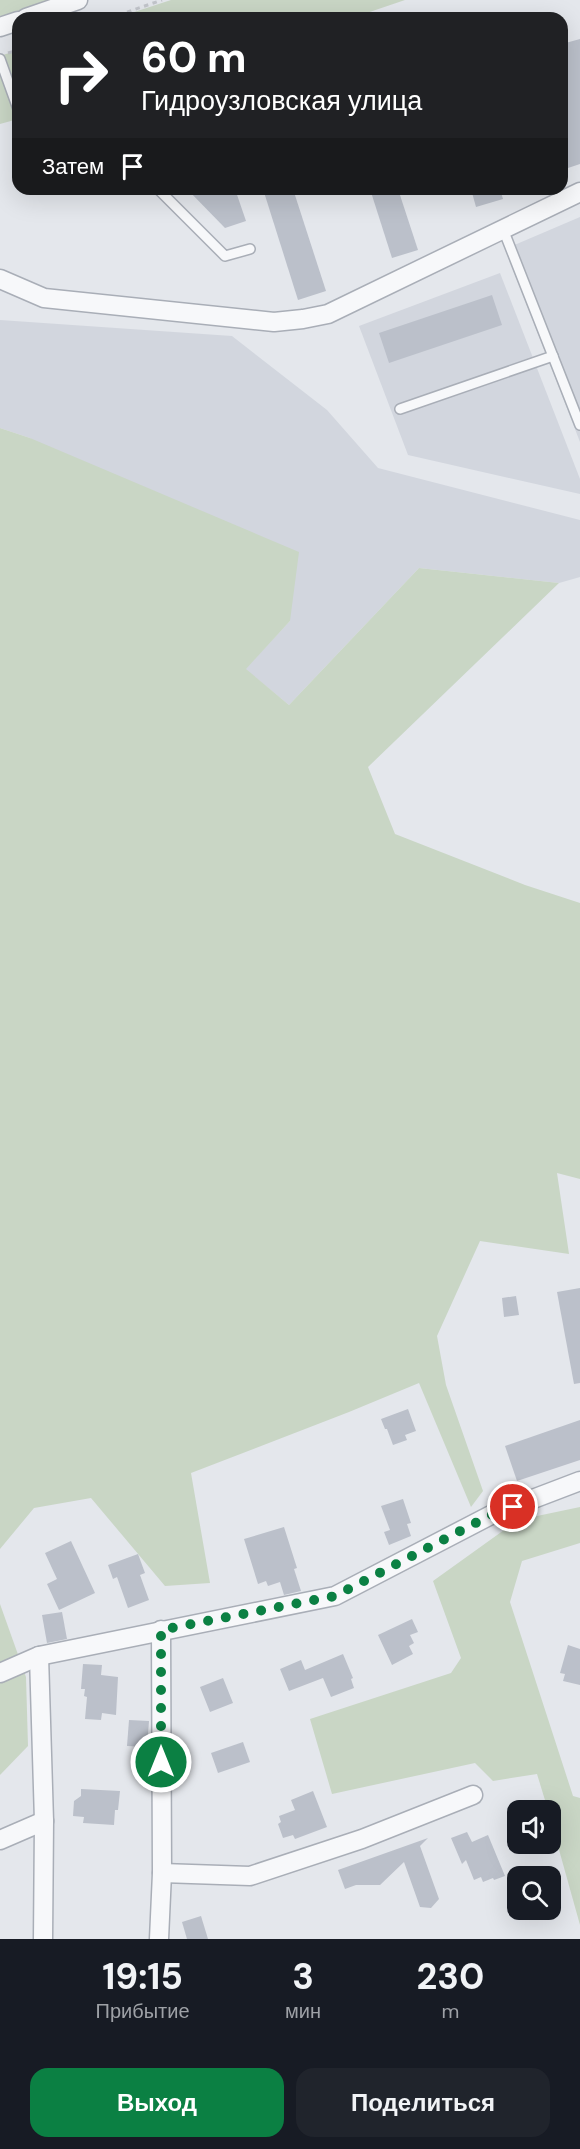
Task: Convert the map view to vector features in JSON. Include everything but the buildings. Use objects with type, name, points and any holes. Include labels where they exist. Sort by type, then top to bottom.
[{"type":"street","points":[[43,12],[78,0]]},
{"type":"street","points":[[0,279],[44,298],[274,322],[303,319],[328,314],[580,192]]},
{"type":"street","points":[[0,1673],[39,1656],[335,1596],[491,1515],[580,1481]]},
{"type":"street","points":[[159,1939],[162,1873],[161,1630]]},
{"type":"street","points":[[39,1656],[44,1821],[43,1939]]},
{"type":"street","points":[[162,1873],[250,1876],[362,1839],[473,1795]]},
{"type":"street","points":[[0,1839],[44,1821]]},
{"type":"lane","points":[[0,59],[12,93]]},
{"type":"lane","points":[[164,195],[225,256],[250,249]]},
{"type":"lane","points":[[502,229],[580,425]]},
{"type":"lane","points":[[400,409],[553,356]]},
{"type":"path","points":[[127,12],[162,0]]},
{"type":"shaded area","points":[[580,217],[580,442],[505,249]]},
{"type":"shaded area","points":[[500,273],[580,479],[580,494],[408,455],[359,326]]},
{"type":"shaded area","points":[[0,320],[232,336],[327,410],[378,468],[580,520],[580,577],[559,583],[419,568],[289,705],[245,669],[290,621],[30,438],[0,428]]},
{"type":"green space","points":[[0,0],[57,0],[26,12],[12,12],[12,17],[0,22]]},
{"type":"green space","points":[[171,0],[405,0],[370,12],[134,12]]},
{"type":"green space","points":[[12,52],[12,121],[0,124],[0,56]]},
{"type":"green space","points":[[0,428],[30,438],[299,552],[290,621],[246,669],[289,705],[419,568],[559,583],[368,767],[395,834],[525,885],[580,903],[580,1179],[557,1173],[569,1254],[480,1241],[437,1336],[446,1385],[483,1491],[471,1507],[419,1383],[191,1473],[210,1583],[165,1586],[91,1498],[34,1508],[0,1549]]},
{"type":"green space","points":[[580,1507],[580,1543],[522,1561],[510,1602],[573,1796],[580,1798],[580,1925],[560,1854],[561,1800],[545,1800],[537,1774],[493,1781],[475,1763],[332,1794],[310,1719],[451,1673],[461,1658],[433,1581],[518,1520]]},
{"type":"green space","points":[[0,1604],[26,1677],[28,1746],[0,1775]]},
{"type":"route","points":[[161,1762],[161,1630],[335,1596],[491,1515],[513,1507]]}]
